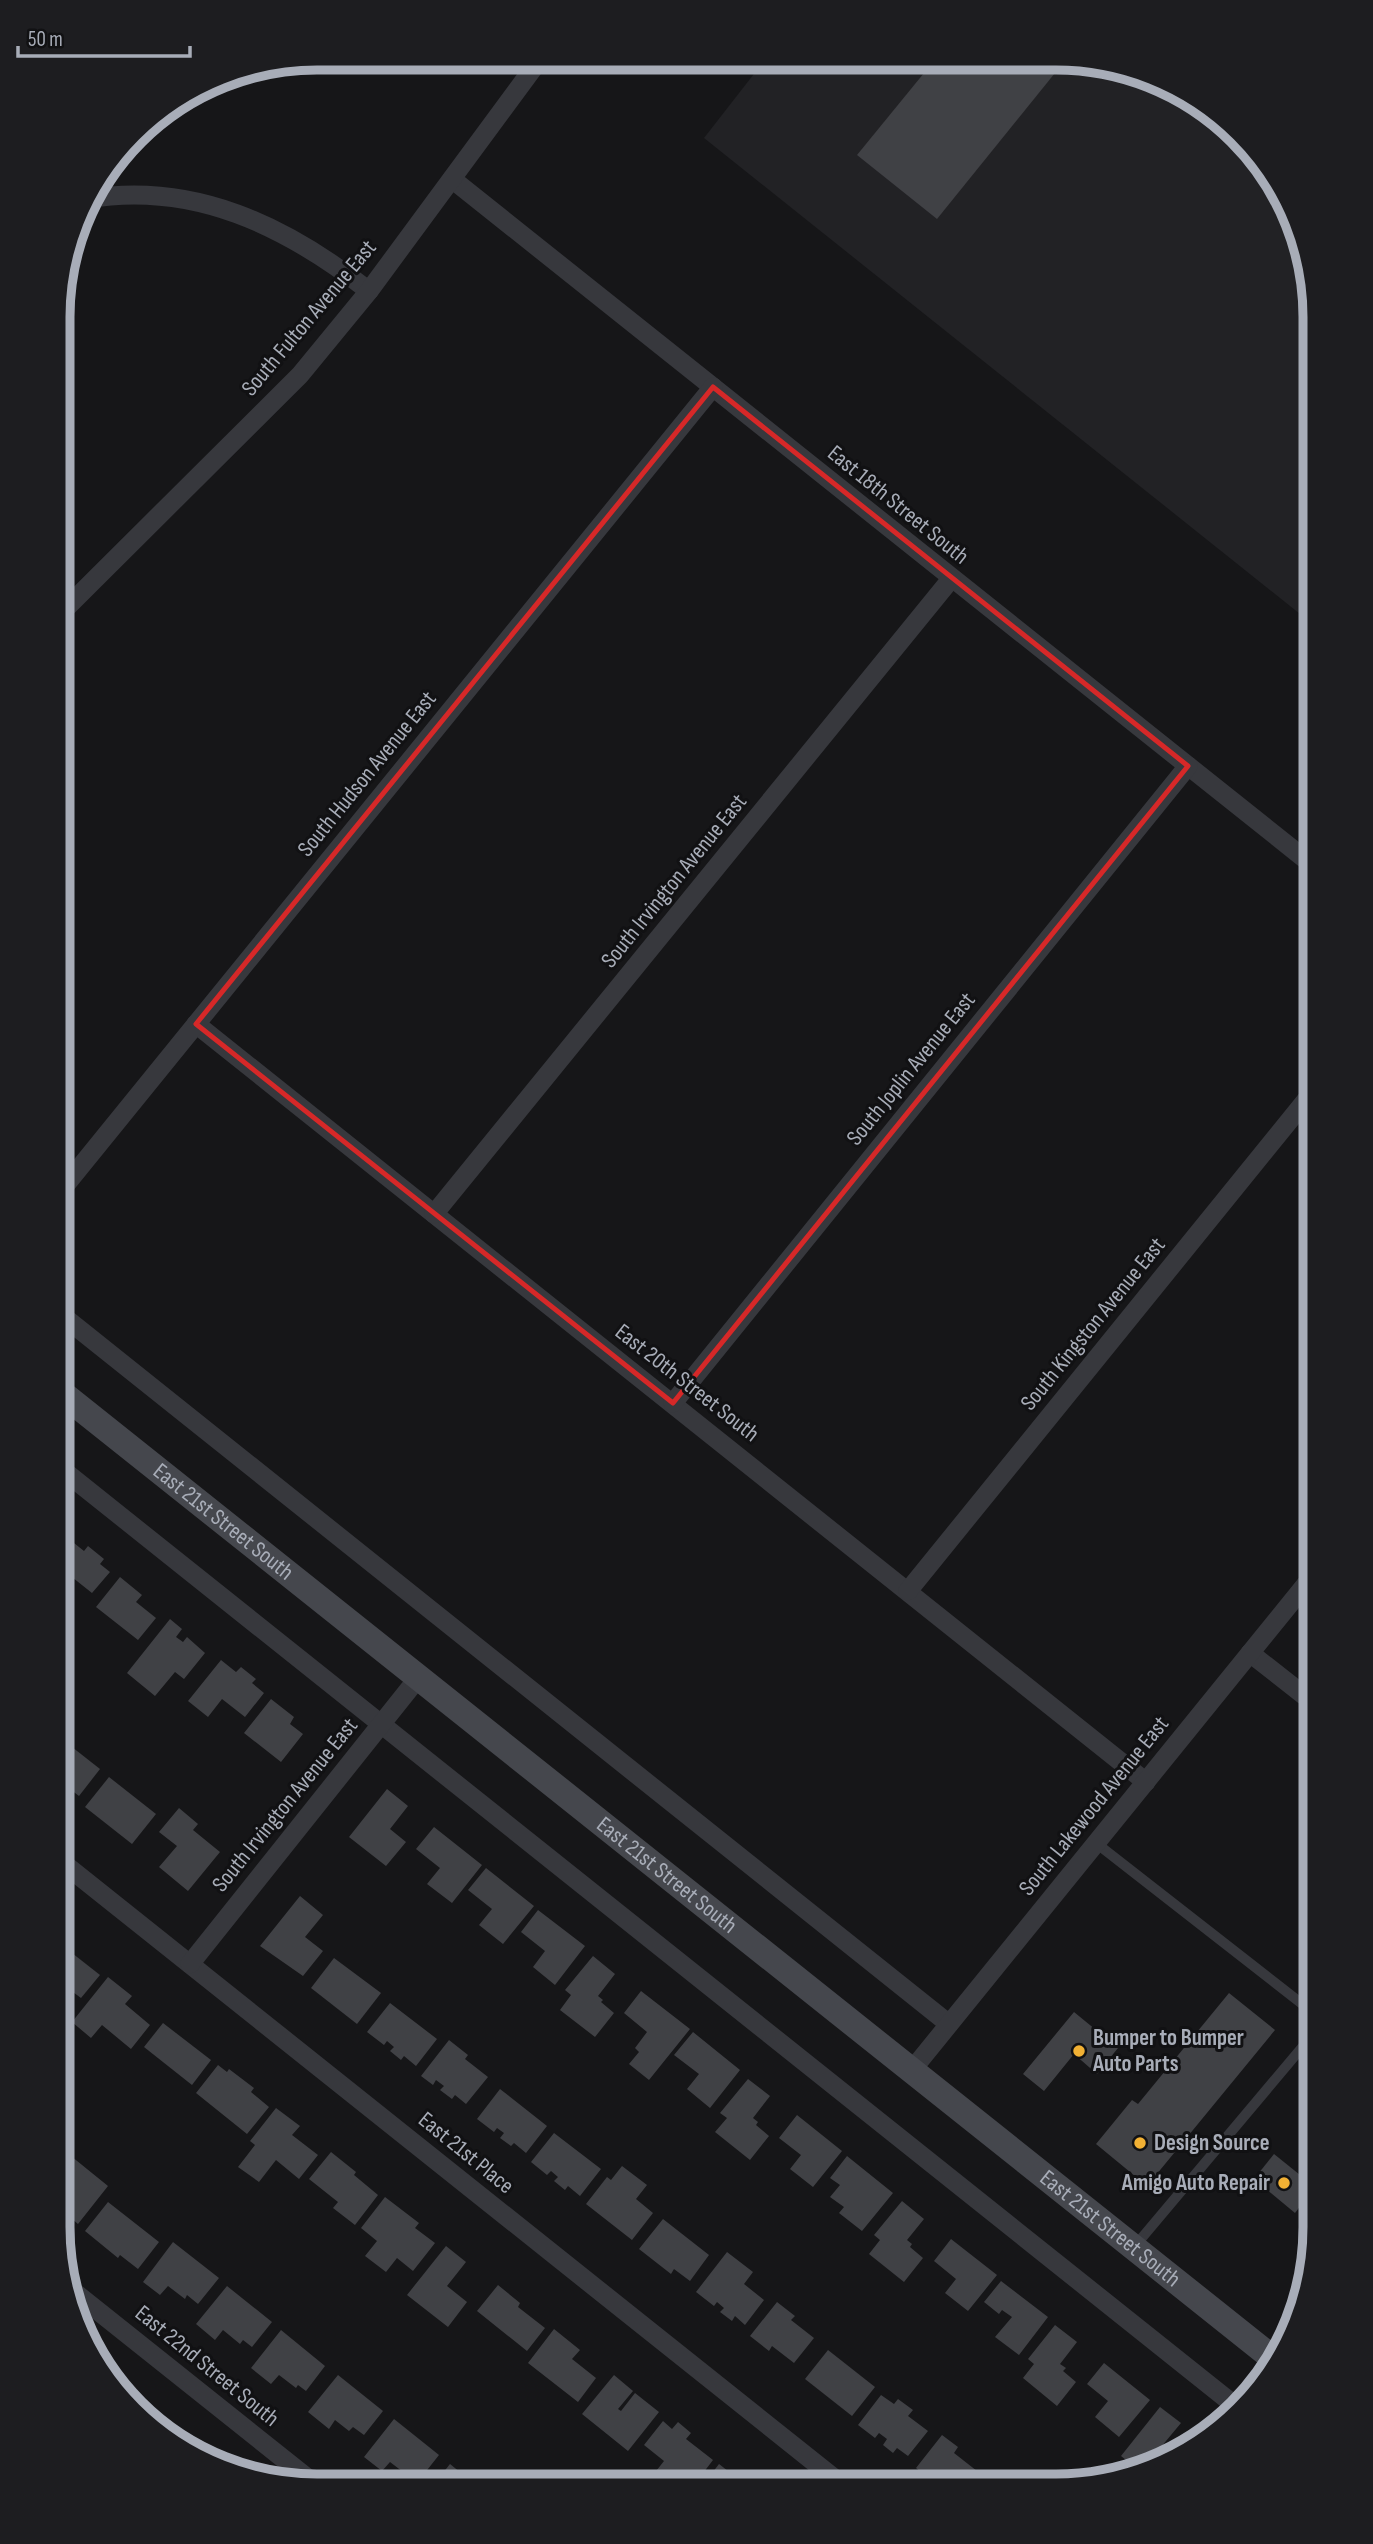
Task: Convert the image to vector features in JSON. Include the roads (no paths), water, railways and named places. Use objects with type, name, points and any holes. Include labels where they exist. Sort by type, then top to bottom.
[{"type":"main road","name":"East 21st Street South","points":[[70,1400],[1268,2354]]},
{"type":"street","name":"South Fulton Avenue East","points":[[70,604],[300,374],[369,291],[531,71]]},
{"type":"street","name":"East 18th Street South","points":[[452,179],[1303,857]]},
{"type":"street","points":[[101,197],[159,195],[211,205],[265,224],[324,257],[369,291]]},
{"type":"street","name":"South Hudson Avenue East","points":[[70,1179],[713,387]]},
{"type":"street","name":"South Irvington Avenue East","points":[[434,1213],[951,579]]},
{"type":"street","name":"South Joplin Avenue East","points":[[673,1403],[1188,765]]},
{"type":"street","name":"East 20th Street South","points":[[196,1024],[1146,1782]]},
{"type":"street","name":"South Kingston Avenue East","points":[[908,1591],[1303,1104]]},
{"type":"street","points":[[70,1321],[949,2024]]},
{"type":"street","points":[[70,1476],[1230,2403]]},
{"type":"street","name":"South Lakewood Avenue East","points":[[912,2070],[1302,1589]]},
{"type":"street","points":[[1250,1653],[1302,1694]]},
{"type":"street","name":"South Irvington Avenue East","points":[[190,1964],[418,1678]]},
{"type":"street","name":"East 21st Place","points":[[70,1869],[829,2474]]},
{"type":"street","name":"East 22nd Street South","points":[[80,2296],[301,2473]]},
{"type":"lane","points":[[1096,1843],[1302,2004]]},
{"type":"lane","points":[[1133,2248],[1302,2047]]},
{"type":"place","name":"Bumper to Bumper Auto Parts","points":[[1079,2051]]},
{"type":"place","name":"Design Source","points":[[1140,2143]]},
{"type":"place","name":"Amigo Auto Repair","points":[[1284,2183]]}]
